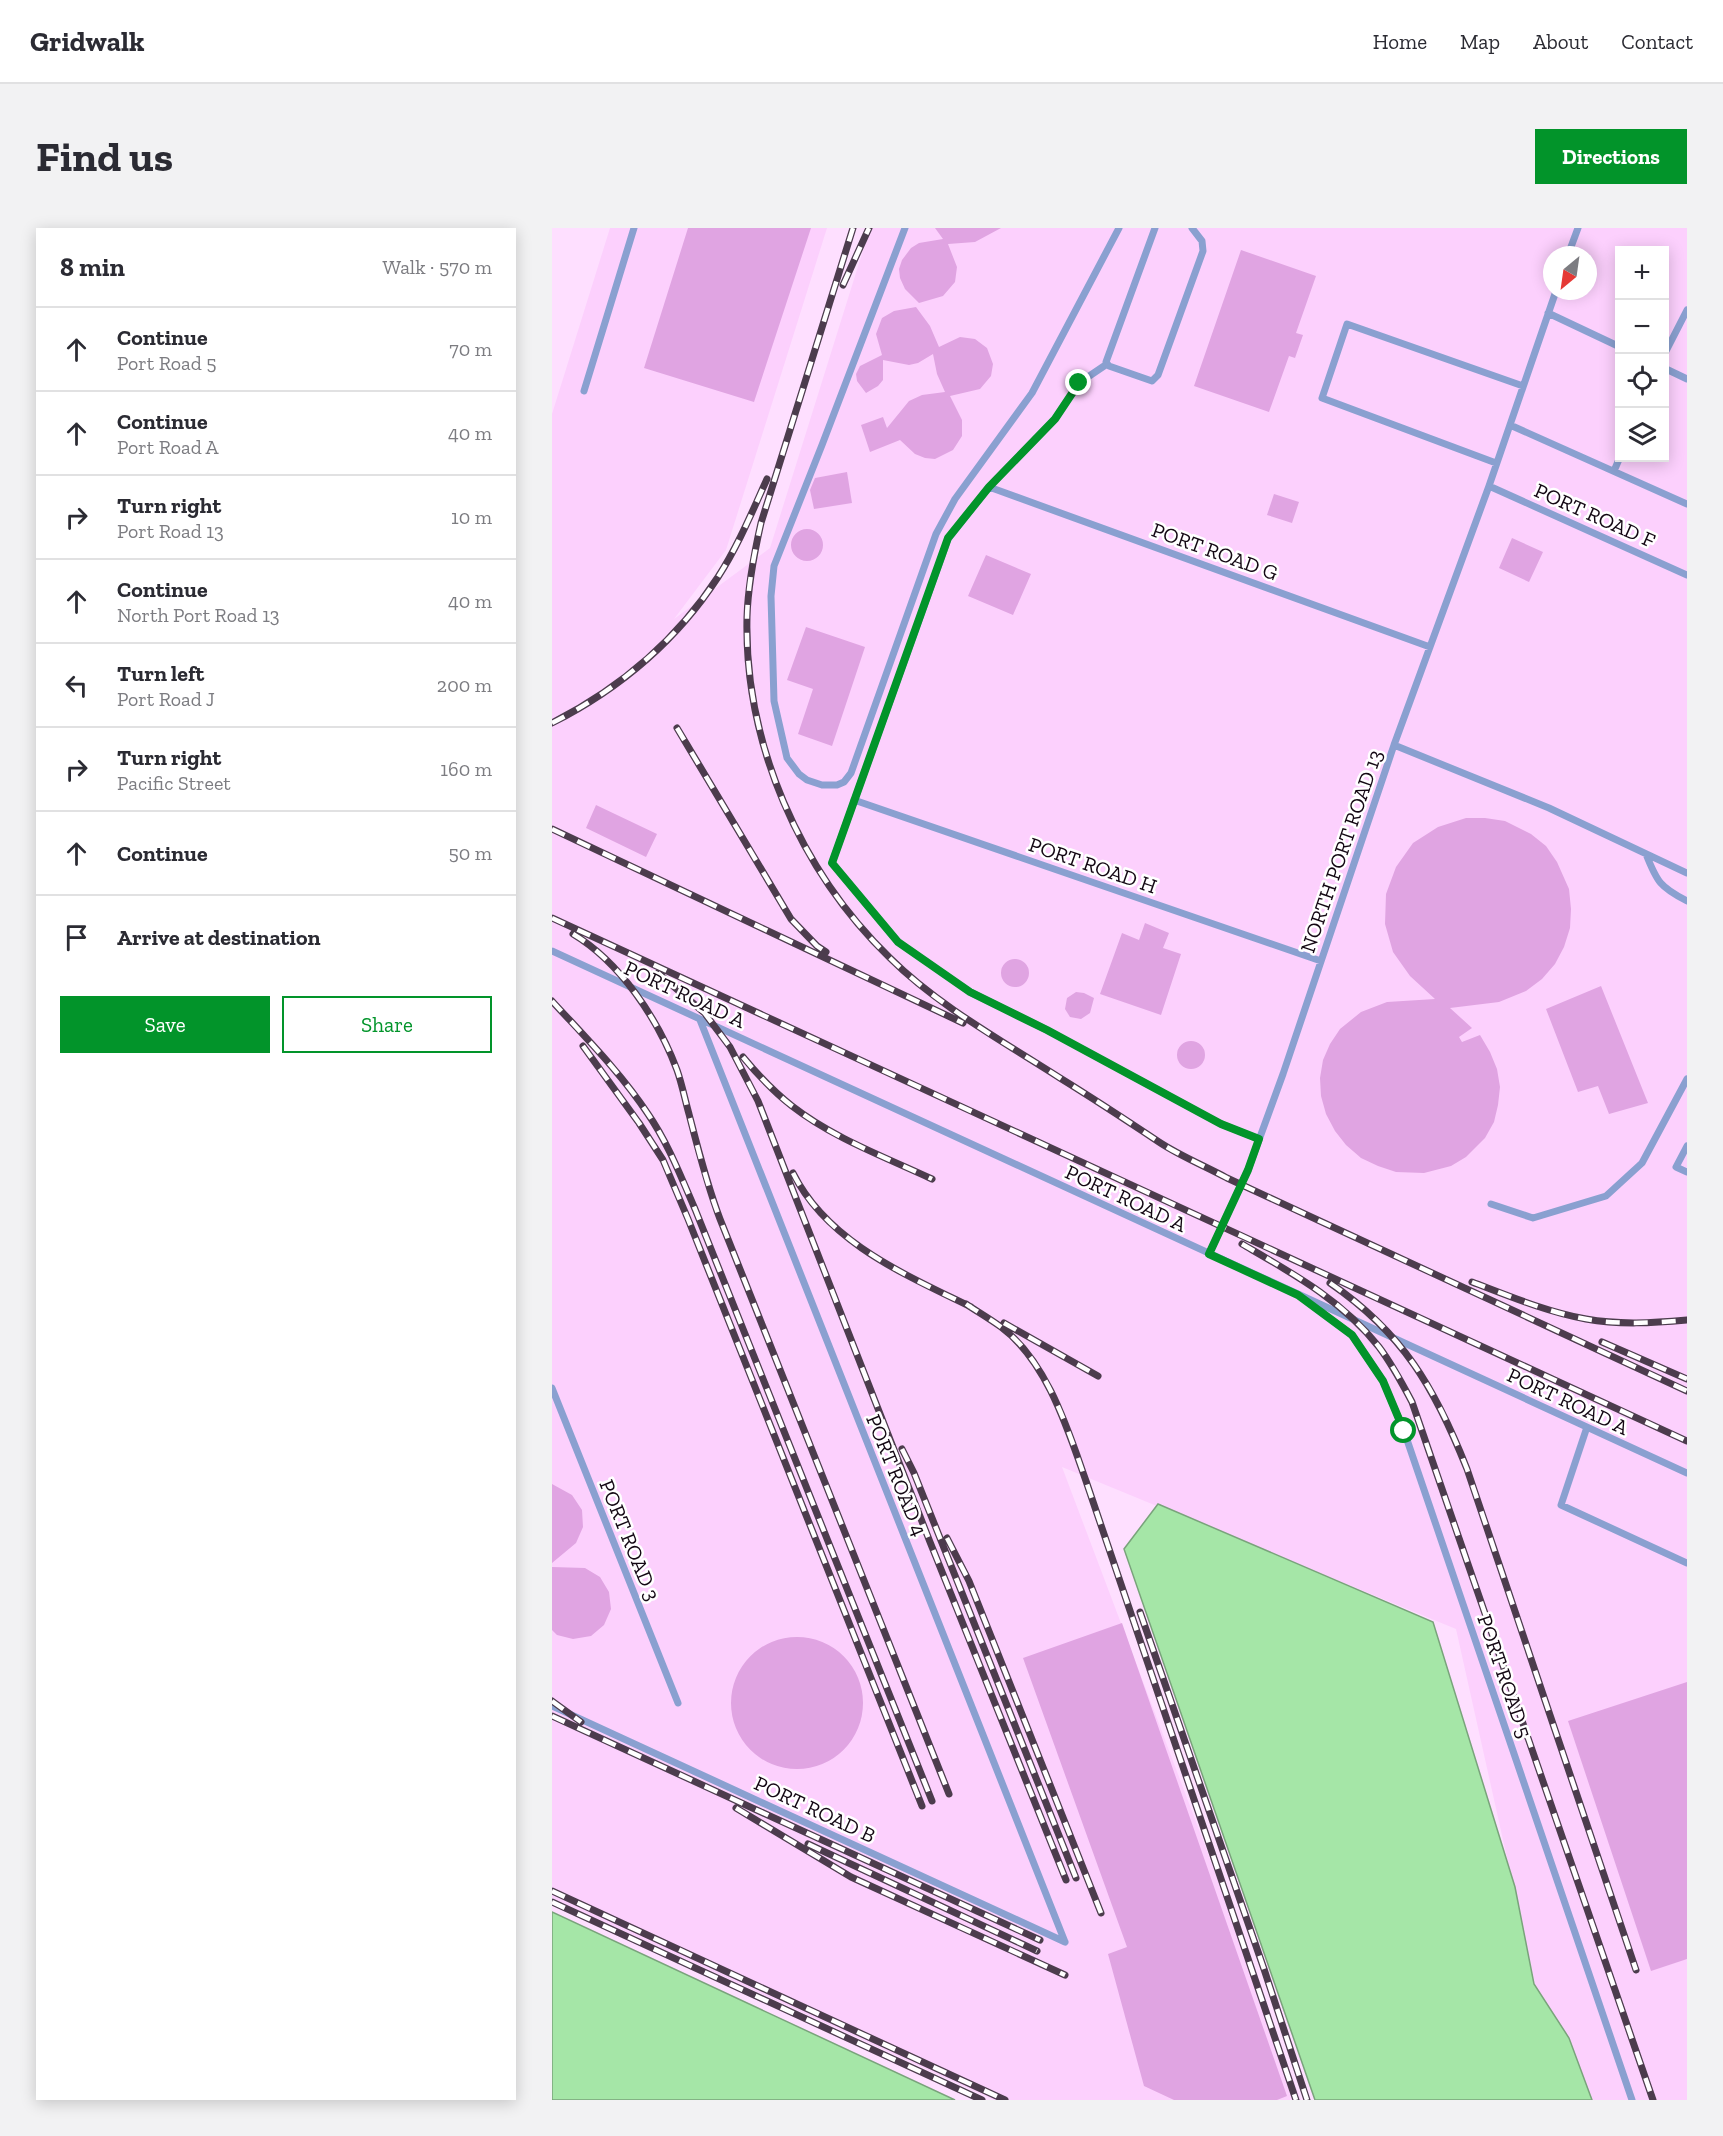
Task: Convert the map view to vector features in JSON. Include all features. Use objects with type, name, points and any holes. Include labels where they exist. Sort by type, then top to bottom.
[{"type":"lane","points":[[584,391],[634,228]]},
{"type":"lane","points":[[905,228],[774,566],[771,596],[774,701],[782,742],[787,758],[799,774],[807,780],[822,785],[837,785],[851,773],[936,534],[955,499],[1032,393],[1119,228]]},
{"type":"lane","points":[[1107,364],[1155,228]]},
{"type":"lane","points":[[1107,364],[1152,381],[1156,378],[1203,251],[1202,241],[1192,228]]},
{"type":"lane","points":[[1571,246],[1578,228]]},
{"type":"lane","name":"NORTH PORT ROAD 13","points":[[1209,1254],[1248,1170],[1394,745],[1489,486],[1553,300]]},
{"type":"lane","points":[[1665,354],[1687,310]]},
{"type":"lane","points":[[1548,313],[1615,345]]},
{"type":"lane","points":[[1496,463],[1322,398],[1347,324],[1523,386]]},
{"type":"lane","points":[[1107,364],[1079,383],[1055,419],[989,487],[948,538],[832,863],[898,942],[970,992],[1047,1030],[1221,1124],[1259,1139]]},
{"type":"lane","points":[[1669,370],[1687,379]]},
{"type":"lane","points":[[1510,425],[1687,504]]},
{"type":"lane","points":[[1614,471],[1618,462]]},
{"type":"lane","name":"PORT ROAD F","points":[[1489,486],[1687,575]]},
{"type":"lane","name":"PORT ROAD G","points":[[989,487],[1430,647]]},
{"type":"lane","points":[[1394,745],[1549,808],[1687,873]]},
{"type":"lane","name":"PORT ROAD H","points":[[854,800],[1321,961]]},
{"type":"lane","points":[[1646,854],[1656,880],[1669,892],[1687,901]]},
{"type":"lane","name":"PORT ROAD A","points":[[552,951],[1687,1473]]},
{"type":"lane","name":"PORT ROAD 4","points":[[699,1020],[1065,1942]]},
{"type":"lane","points":[[1491,1204],[1533,1218],[1606,1197],[1642,1163],[1687,1079]]},
{"type":"lane","points":[[1687,1146],[1676,1167],[1687,1172]]},
{"type":"lane","name":"PORT ROAD 5","points":[[1298,1295],[1352,1335],[1383,1381],[1404,1431],[1632,2100]]},
{"type":"lane","name":"PORT ROAD 3","points":[[552,1388],[678,1703]]},
{"type":"lane","points":[[1587,1427],[1561,1506],[1687,1563]]},
{"type":"lane","name":"PORT ROAD B","points":[[552,1706],[1065,1942]]},
{"type":"shaded area","points":[[610,228],[827,228],[726,550],[674,619],[770,548],[870,228],[1687,228],[1687,2100],[1561,2100],[1456,1629],[1062,1467],[1301,2100],[994,2100],[552,1898],[552,414]]},
{"type":"shaded area","points":[[1158,1504],[1433,1622],[1515,1887],[1534,1984],[1569,2038],[1592,2100],[1315,2100],[1124,1549]]},
{"type":"shaded area","points":[[552,1912],[955,2100],[552,2100]]},
{"type":"building","points":[[688,228],[811,228],[754,402],[644,368]]},
{"type":"building","points":[[935,228],[1001,228],[975,242],[948,244],[957,267],[955,282],[943,296],[919,303],[905,289],[899,269],[902,260],[911,248],[919,243],[943,239]]},
{"type":"building","points":[[1241,250],[1316,276],[1296,333],[1303,335],[1295,358],[1289,356],[1269,412],[1194,386]]},
{"type":"building","points":[[916,307],[930,326],[939,347],[960,337],[975,339],[987,348],[993,364],[991,376],[980,389],[950,396],[962,420],[962,436],[953,450],[935,459],[915,454],[900,440],[870,452],[861,425],[883,417],[887,428],[909,401],[922,395],[945,392],[937,374],[933,354],[918,363],[909,365],[883,360],[883,380],[866,393],[857,381],[856,374],[860,366],[882,355],[876,334],[882,318],[894,311]]},
{"type":"building","points":[[847,472],[852,503],[814,509],[810,490],[815,478]]},
{"type":"building","points":[[1274,494],[1299,502],[1292,523],[1267,515]]},
{"type":"building","points":[[807,529],[818,534],[823,545],[818,556],[807,561],[796,556],[791,545],[796,534]]},
{"type":"building","points":[[1512,538],[1543,552],[1529,582],[1499,568]]},
{"type":"building","points":[[986,555],[1031,574],[1013,615],[968,596]]},
{"type":"building","points":[[806,627],[865,647],[832,746],[798,734],[813,689],[787,680]]},
{"type":"building","points":[[596,805],[657,834],[646,857],[586,828]]},
{"type":"building","points":[[1466,818],[1505,821],[1531,834],[1546,846],[1557,862],[1569,889],[1570,928],[1555,964],[1542,979],[1526,991],[1499,1002],[1450,1008],[1472,1028],[1459,1037],[1462,1042],[1480,1035],[1497,1069],[1500,1087],[1498,1105],[1494,1122],[1485,1138],[1466,1157],[1451,1166],[1424,1173],[1396,1172],[1361,1158],[1335,1131],[1326,1114],[1321,1096],[1320,1078],[1323,1060],[1340,1029],[1361,1012],[1387,1002],[1435,999],[1410,976],[1393,952],[1385,924],[1386,894],[1396,867],[1413,843],[1438,827]]},
{"type":"building","points":[[1145,923],[1169,933],[1163,948],[1181,954],[1161,1015],[1100,994],[1122,933],[1139,940]]},
{"type":"building","points":[[1015,959],[1025,963],[1029,973],[1025,983],[1015,987],[1005,983],[1001,973],[1005,963]]},
{"type":"building","points":[[1601,986],[1648,1103],[1609,1114],[1598,1086],[1578,1092],[1546,1009]]},
{"type":"building","points":[[1076,992],[1094,998],[1090,1013],[1081,1019],[1070,1017],[1065,1009],[1067,998]]},
{"type":"building","points":[[1191,1041],[1201,1045],[1205,1055],[1201,1065],[1191,1069],[1181,1065],[1177,1055],[1181,1045]]},
{"type":"building","points":[[552,1484],[572,1495],[582,1510],[583,1527],[576,1543],[552,1563]]},
{"type":"building","points":[[552,1567],[585,1568],[600,1577],[609,1592],[611,1609],[604,1625],[591,1636],[573,1639],[557,1635],[552,1630]]},
{"type":"building","points":[[1122,1623],[1287,2096],[1277,2100],[1174,2100],[1144,2086],[1108,1954],[1127,1947],[1023,1658]]},
{"type":"building","points":[[797,1637],[822,1642],[844,1656],[858,1678],[863,1703],[858,1728],[844,1750],[822,1764],[797,1769],[772,1764],[750,1750],[736,1728],[731,1703],[736,1678],[750,1656],[772,1642]]},
{"type":"building","points":[[1687,1682],[1687,1959],[1651,1971],[1568,1721]]},
{"type":"railway","points":[[853,228],[761,523],[752,570],[747,617],[749,664],[755,711],[767,757],[804,845],[829,886],[858,924],[890,958],[929,992],[1167,1147],[1227,1178],[1687,1391]]},
{"type":"railway","points":[[843,285],[869,228]]},
{"type":"railway","points":[[552,723],[577,710],[623,678],[645,661],[684,622],[725,565],[767,479]]},
{"type":"railway","points":[[677,728],[791,919],[817,946],[826,952]]},
{"type":"railway","points":[[552,829],[963,1023]]},
{"type":"railway","points":[[552,918],[1687,1441]]},
{"type":"railway","points":[[573,934],[606,960],[636,993],[669,1051],[679,1075],[703,1167],[720,1219],[949,1794]]},
{"type":"railway","points":[[658,973],[708,1016]]},
{"type":"railway","points":[[552,1001],[626,1084],[655,1125],[674,1160],[932,1801]]},
{"type":"railway","points":[[703,1011],[730,1047],[758,1101],[930,1542],[1066,1880]]},
{"type":"railway","points":[[583,1046],[663,1160],[922,1806]]},
{"type":"railway","points":[[743,1057],[760,1077],[792,1106],[825,1128],[932,1179]]},
{"type":"railway","points":[[793,1173],[808,1197],[826,1219],[847,1237],[895,1269],[971,1307]]},
{"type":"railway","points":[[1242,1244],[1315,1289],[1349,1315],[1384,1353],[1412,1402],[1653,2100]]},
{"type":"railway","points":[[1472,1282],[1543,1308],[1586,1319],[1636,1323],[1687,1320]]},
{"type":"railway","points":[[1330,1283],[1356,1302],[1397,1342],[1429,1388],[1455,1440],[1467,1469],[1636,1970]]},
{"type":"railway","points":[[966,1304],[1001,1327],[1017,1341],[1043,1377],[1063,1419],[1296,2100]]},
{"type":"railway","points":[[1004,1323],[1098,1376]]},
{"type":"railway","points":[[1602,1342],[1687,1379]]},
{"type":"railway","points":[[902,1449],[914,1473],[1076,1878]]},
{"type":"railway","points":[[947,1538],[969,1581],[1101,1913]]},
{"type":"railway","points":[[1140,1612],[1307,2100]]},
{"type":"railway","points":[[552,1701],[581,1722]]},
{"type":"railway","points":[[552,1716],[1040,1940]]},
{"type":"railway","points":[[736,1808],[851,1877],[1065,1975]]},
{"type":"railway","points":[[808,1844],[1037,1951]]},
{"type":"railway","points":[[552,1891],[1005,2100]]},
{"type":"railway","points":[[552,1902],[982,2100]]},
{"type":"route","points":[[1079,383],[1055,419],[989,487],[948,538],[832,863],[898,942],[970,992],[1047,1030],[1221,1124],[1259,1139],[1248,1170],[1209,1254],[1298,1295],[1352,1335],[1383,1381],[1404,1431]]}]
